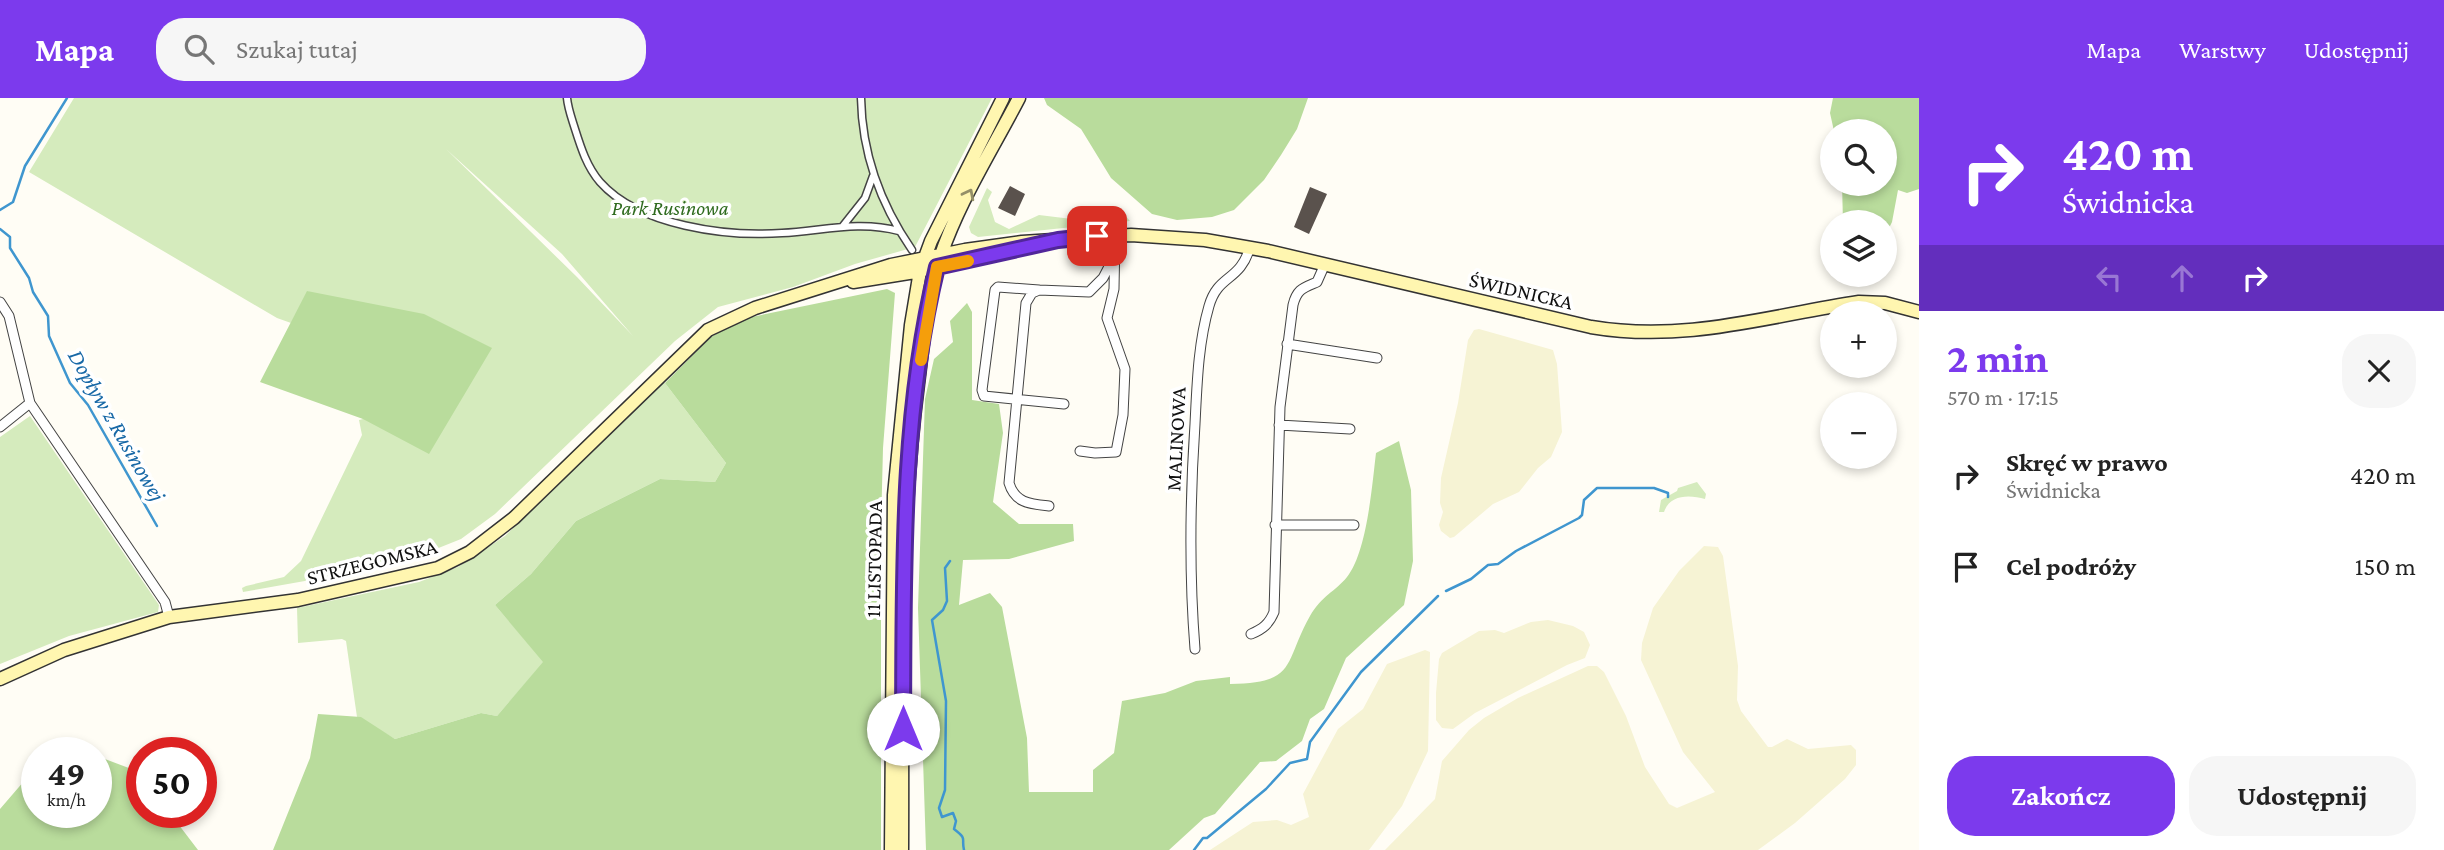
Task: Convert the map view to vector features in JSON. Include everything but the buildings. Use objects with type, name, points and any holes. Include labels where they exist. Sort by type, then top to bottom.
[{"type":"main road","name":"11 LISTOPADA","points":[[891,850],[894,495],[916,292],[922,265],[936,229],[1003,98]]},
{"type":"main road","name":"11 LISTOPADA","points":[[902,850],[904,513],[920,363],[939,262],[954,225],[1019,98]]},
{"type":"main road","points":[[954,225],[961,238],[972,249]]},
{"type":"main road","name":"ŚWIDNICKA","points":[[939,262],[972,249],[1058,240],[1115,236],[1194,239],[1250,247],[1568,322],[1635,332],[1699,330],[1858,302],[1885,303],[1919,312]]},
{"type":"main road","name":"ŚWIDNICKA","points":[[922,265],[1058,240]]},
{"type":"main road","name":"STRZEGOMSKA","points":[[0,679],[64,650],[169,617],[298,600],[438,568],[470,552],[513,518],[708,330],[755,308],[835,285],[900,275],[922,265]]},
{"type":"main road","name":"STRZEGOMSKA","points":[[835,285],[858,274],[922,265]]},
{"type":"main road","points":[[900,275],[916,292]]},
{"type":"street","points":[[566,98],[588,166],[608,190],[640,209],[676,223],[740,233],[781,234],[869,225],[899,231]]},
{"type":"street","points":[[861,98],[864,138],[873,174],[899,231],[912,250]]},
{"type":"street","points":[[842,227],[865,198],[873,184],[873,174]]},
{"type":"street","points":[[1080,451],[1116,452],[1119,440],[1125,369],[1107,318],[1114,289],[1115,236]]},
{"type":"street","name":"MALINOWA","points":[[1195,649],[1190,519],[1198,376],[1212,295],[1220,284],[1241,270],[1250,247]]},
{"type":"street","points":[[1063,404],[984,396],[982,390],[992,295],[998,287],[1090,292],[1103,278],[1115,255]]},
{"type":"street","points":[[1251,634],[1262,630],[1270,622],[1274,612],[1279,425],[1287,344],[1297,293],[1301,288],[1317,282],[1325,264]]},
{"type":"street","points":[[1039,290],[1026,303],[1009,483],[1011,490],[1022,502],[1049,506]]},
{"type":"street","points":[[0,302],[9,316],[30,404],[165,603],[169,617]]},
{"type":"street","points":[[1287,344],[1377,358]]},
{"type":"street","points":[[0,427],[30,404]]},
{"type":"street","points":[[1279,425],[1350,429]]},
{"type":"street","points":[[1275,525],[1354,525]]},
{"type":"shaded area","points":[[1479,329],[1553,350],[1557,364],[1562,432],[1551,457],[1538,468],[1519,492],[1493,504],[1450,538],[1441,531],[1439,525],[1443,512],[1440,503],[1441,478],[1458,403],[1468,340],[1474,330]]},
{"type":"shaded area","points":[[1704,546],[1718,547],[1723,556],[1738,666],[1737,700],[1741,711],[1768,747],[1787,739],[1808,749],[1851,745],[1856,750],[1856,765],[1845,779],[1795,823],[1758,850],[1385,850],[1435,799],[1442,761],[1469,730],[1518,698],[1588,666],[1597,666],[1604,672],[1626,716],[1645,767],[1669,804],[1677,808],[1715,792],[1683,752],[1641,660],[1642,643],[1653,608],[1679,571]]},
{"type":"shaded area","points":[[1548,620],[1573,626],[1584,632],[1590,645],[1585,658],[1475,713],[1453,729],[1442,728],[1436,720],[1436,693],[1442,653],[1479,631],[1495,630],[1504,633],[1531,622]]},
{"type":"shaded area","points":[[1425,650],[1430,652],[1428,751],[1402,806],[1369,850],[1210,850],[1253,822],[1277,820],[1291,825],[1309,817],[1303,794],[1338,729],[1363,709],[1387,664]]},
{"type":"green space","name":"Park Rusinowa","points":[[74,98],[992,98],[915,247],[855,264],[793,287],[718,307],[675,341],[495,514],[461,539],[426,553],[350,573],[243,592],[242,588],[246,586],[284,577],[301,561],[362,435],[359,420],[363,419],[308,291],[291,323],[277,318],[29,172]],"holes":[[[446,149],[562,254],[633,336],[577,277]]]},
{"type":"green space","points":[[1044,98],[1308,98],[1297,129],[1281,155],[1264,180],[1234,210],[1212,217],[1177,220],[1152,214],[1111,178],[1081,129],[1047,105]]},
{"type":"green space","points":[[1833,98],[1919,98],[1919,189],[1907,193],[1898,190],[1897,195],[1897,119],[1831,119]]},
{"type":"green space","points":[[987,188],[992,192],[988,200],[995,222],[1009,229],[1039,215],[1080,220],[1122,212],[1130,221],[978,237],[971,233],[969,227]]},
{"type":"green space","points":[[1842,196],[1897,196],[1894,210],[1843,210]]},
{"type":"green space","points":[[887,289],[895,293],[883,448],[881,527],[881,850],[273,850],[310,758],[318,714],[361,717],[395,739],[481,713],[497,716],[543,662],[495,605],[531,574],[576,521],[660,479],[715,482],[726,463],[665,383],[711,337],[742,319]]},
{"type":"green space","points":[[307,291],[424,314],[492,348],[429,454],[363,419],[260,382]]},
{"type":"green space","points":[[967,303],[972,312],[972,400],[999,404],[1003,433],[993,502],[1019,524],[1073,524],[1074,541],[1009,559],[963,560],[959,605],[990,593],[1002,607],[1027,738],[1029,792],[1093,792],[1093,770],[1114,753],[1122,701],[1165,693],[1196,681],[1230,677],[1230,684],[1252,683],[1278,675],[1291,658],[1310,616],[1354,566],[1368,518],[1376,453],[1399,441],[1411,490],[1413,561],[1404,605],[1346,658],[1324,709],[1310,719],[1302,741],[1276,761],[1260,762],[1215,814],[1204,818],[1169,850],[926,850],[918,608],[925,399],[934,359],[953,342],[950,321]]},
{"type":"green space","points":[[661,383],[665,383],[726,463],[715,482],[660,479],[576,521],[531,574],[495,605],[544,662],[497,716],[481,713],[395,739],[357,717],[346,641],[342,639],[298,643],[297,608],[419,582],[458,567],[505,536]]},
{"type":"green space","points":[[30,416],[159,605],[158,612],[69,636],[0,664],[0,437]]},
{"type":"green space","points":[[1697,482],[1706,494],[1705,499],[1681,497],[1671,502],[1664,512],[1659,512],[1661,500],[1678,488]]},
{"type":"green space","points":[[112,762],[126,767],[126,828],[181,828],[198,850],[0,850],[0,809],[21,785],[21,828],[112,828]]},
{"type":"waterway","name":"Dopływ z Rusinowej","points":[[0,210],[13,202],[25,166],[67,98]]},
{"type":"waterway","name":"Dopływ z Rusinowej","points":[[0,229],[10,237],[10,248],[48,316],[49,336],[70,383],[88,405],[157,526]]},
{"type":"waterway","points":[[1446,591],[1471,579],[1488,565],[1498,564],[1516,551],[1579,518],[1584,500],[1597,488],[1654,488],[1668,493],[1668,497]]},
{"type":"waterway","points":[[950,561],[945,568],[947,601],[943,610],[932,620],[946,701],[945,790],[939,808],[942,817],[953,813],[956,821],[954,829],[963,837],[964,850]]},
{"type":"waterway","points":[[1194,850],[1203,838],[1207,838],[1266,789],[1290,763],[1307,759],[1310,742],[1361,672],[1438,596]]},
{"type":"slow traffic","points":[[921,360],[929,299],[937,267],[968,261]]},
{"type":"route","points":[[903,729],[904,513],[920,363],[929,299],[937,267],[1058,240],[1097,236]]}]
